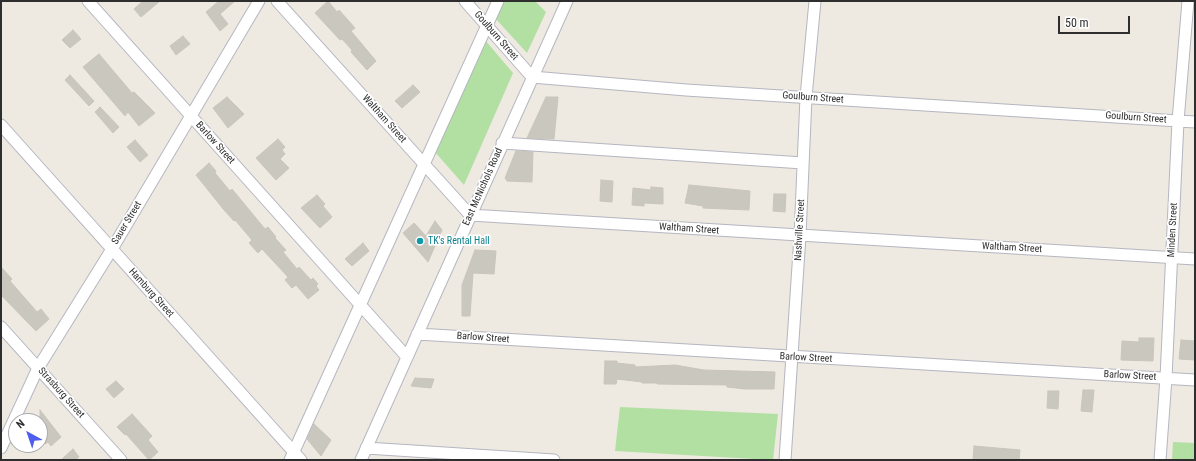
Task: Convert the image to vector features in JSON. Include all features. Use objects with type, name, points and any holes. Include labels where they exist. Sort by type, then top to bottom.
[{"type":"street","name":"Barlow Street","points":[[88,1],[407,357]]},
{"type":"street","name":"Sauer Street","points":[[1,448],[38,368],[112,249],[259,1]]},
{"type":"street","name":"Waltham Street","points":[[277,1],[470,215],[1195,259]]},
{"type":"street","name":"Goulburn Street","points":[[465,1],[532,77],[686,90],[1195,122]]},
{"type":"street","points":[[292,456],[498,1]]},
{"type":"street","name":"East McNichols Road","points":[[361,460],[567,1]]},
{"type":"street","name":"Nashville Street","points":[[785,460],[800,236],[806,97],[815,1]]},
{"type":"street","name":"Minden Street","points":[[1160,460],[1166,378],[1178,121],[1188,1]]},
{"type":"street","name":"Hamburg Street","points":[[1,125],[112,249],[292,456],[301,460]]},
{"type":"street","points":[[502,144],[803,163]]},
{"type":"street","name":"Strasburg Street","points":[[1,327],[121,460]]},
{"type":"street","name":"Barlow Street","points":[[417,334],[1195,380]]},
{"type":"street","points":[[366,448],[554,460]]},
{"type":"green space","points":[[503,1],[535,1],[546,12],[527,53],[495,18]]},
{"type":"green space","points":[[485,40],[513,73],[464,185],[434,151]]},
{"type":"green space","points":[[620,407],[778,414],[773,460],[615,451]]},
{"type":"green space","points":[[1173,442],[1195,443],[1195,460],[1172,460]]},
{"type":"building","points":[[143,1],[160,1],[141,17],[134,9]]},
{"type":"building","points":[[219,1],[235,1],[220,14],[228,24],[220,31],[206,12]]},
{"type":"building","points":[[328,1],[337,12],[339,10],[355,28],[351,31],[376,61],[367,70],[342,39],[340,40],[315,13]]},
{"type":"building","points":[[73,30],[81,39],[70,48],[62,40]]},
{"type":"building","points":[[183,36],[190,44],[176,55],[170,46]]},
{"type":"building","points":[[99,54],[132,93],[134,92],[155,113],[139,126],[128,112],[125,116],[83,67]]},
{"type":"building","points":[[70,75],[94,101],[89,106],[65,80]]},
{"type":"building","points":[[413,85],[420,92],[402,108],[395,101]]},
{"type":"building","points":[[227,97],[244,114],[228,128],[213,108]]},
{"type":"building","points":[[546,97],[558,97],[554,139],[527,138]]},
{"type":"building","points":[[100,107],[119,127],[113,133],[95,112]]},
{"type":"building","points":[[278,139],[285,147],[282,150],[285,154],[280,159],[289,168],[276,180],[256,158]]},
{"type":"building","points":[[135,140],[148,155],[140,162],[127,147]]},
{"type":"building","points":[[516,151],[533,152],[532,182],[507,181],[505,178]]},
{"type":"building","points":[[209,163],[230,191],[232,189],[265,229],[268,227],[276,237],[275,238],[286,250],[283,252],[297,269],[299,267],[311,280],[313,278],[318,284],[316,286],[319,290],[308,299],[296,285],[292,288],[285,280],[288,277],[262,249],[258,253],[249,243],[252,240],[235,220],[234,221],[224,210],[196,175]]},
{"type":"building","points":[[601,180],[613,181],[612,202],[600,201]]},
{"type":"building","points":[[689,185],[750,191],[749,210],[703,208],[703,206],[685,203]]},
{"type":"building","points":[[651,187],[663,188],[663,204],[644,203],[644,206],[632,205],[633,188],[651,190]]},
{"type":"building","points":[[774,194],[786,194],[785,212],[773,211]]},
{"type":"building","points":[[317,195],[325,204],[323,206],[332,217],[320,228],[301,208]]},
{"type":"building","name":"TK's Rental Hall","points":[[435,221],[442,230],[428,262],[403,233],[414,223],[426,236]]},
{"type":"building","points":[[363,243],[369,251],[352,266],[345,259]]},
{"type":"building","points":[[475,250],[496,251],[494,274],[473,273],[470,316],[462,316],[462,285]]},
{"type":"building","points":[[1,267],[12,279],[10,281],[37,312],[41,309],[49,319],[36,331],[1,295]]},
{"type":"building","points":[[1139,338],[1154,338],[1153,361],[1121,360],[1122,341],[1139,342]]},
{"type":"building","points":[[1181,340],[1195,341],[1195,360],[1179,359]]},
{"type":"building","points":[[605,361],[617,361],[617,363],[635,365],[635,367],[675,365],[704,370],[775,372],[774,389],[745,389],[727,387],[727,385],[657,384],[617,379],[616,384],[604,384]]},
{"type":"building","points":[[415,378],[434,379],[431,388],[411,386]]},
{"type":"building","points":[[116,381],[124,389],[114,398],[106,389]]},
{"type":"building","points":[[1083,390],[1094,390],[1092,412],[1081,411]]},
{"type":"building","points":[[1048,391],[1059,391],[1058,409],[1047,408]]},
{"type":"building","points":[[132,414],[152,436],[148,440],[158,452],[149,460],[126,434],[125,435],[117,427]]},
{"type":"building","points":[[48,420],[61,437],[51,446],[48,442]]},
{"type":"building","points":[[314,424],[331,440],[321,456],[307,439]]},
{"type":"building","points":[[974,446],[1020,450],[1019,460],[973,460]]},
{"type":"building","points":[[73,449],[79,457],[75,460],[61,460]]},
{"type":"place","name":"TK's Rental Hall","points":[[420,241]]}]
